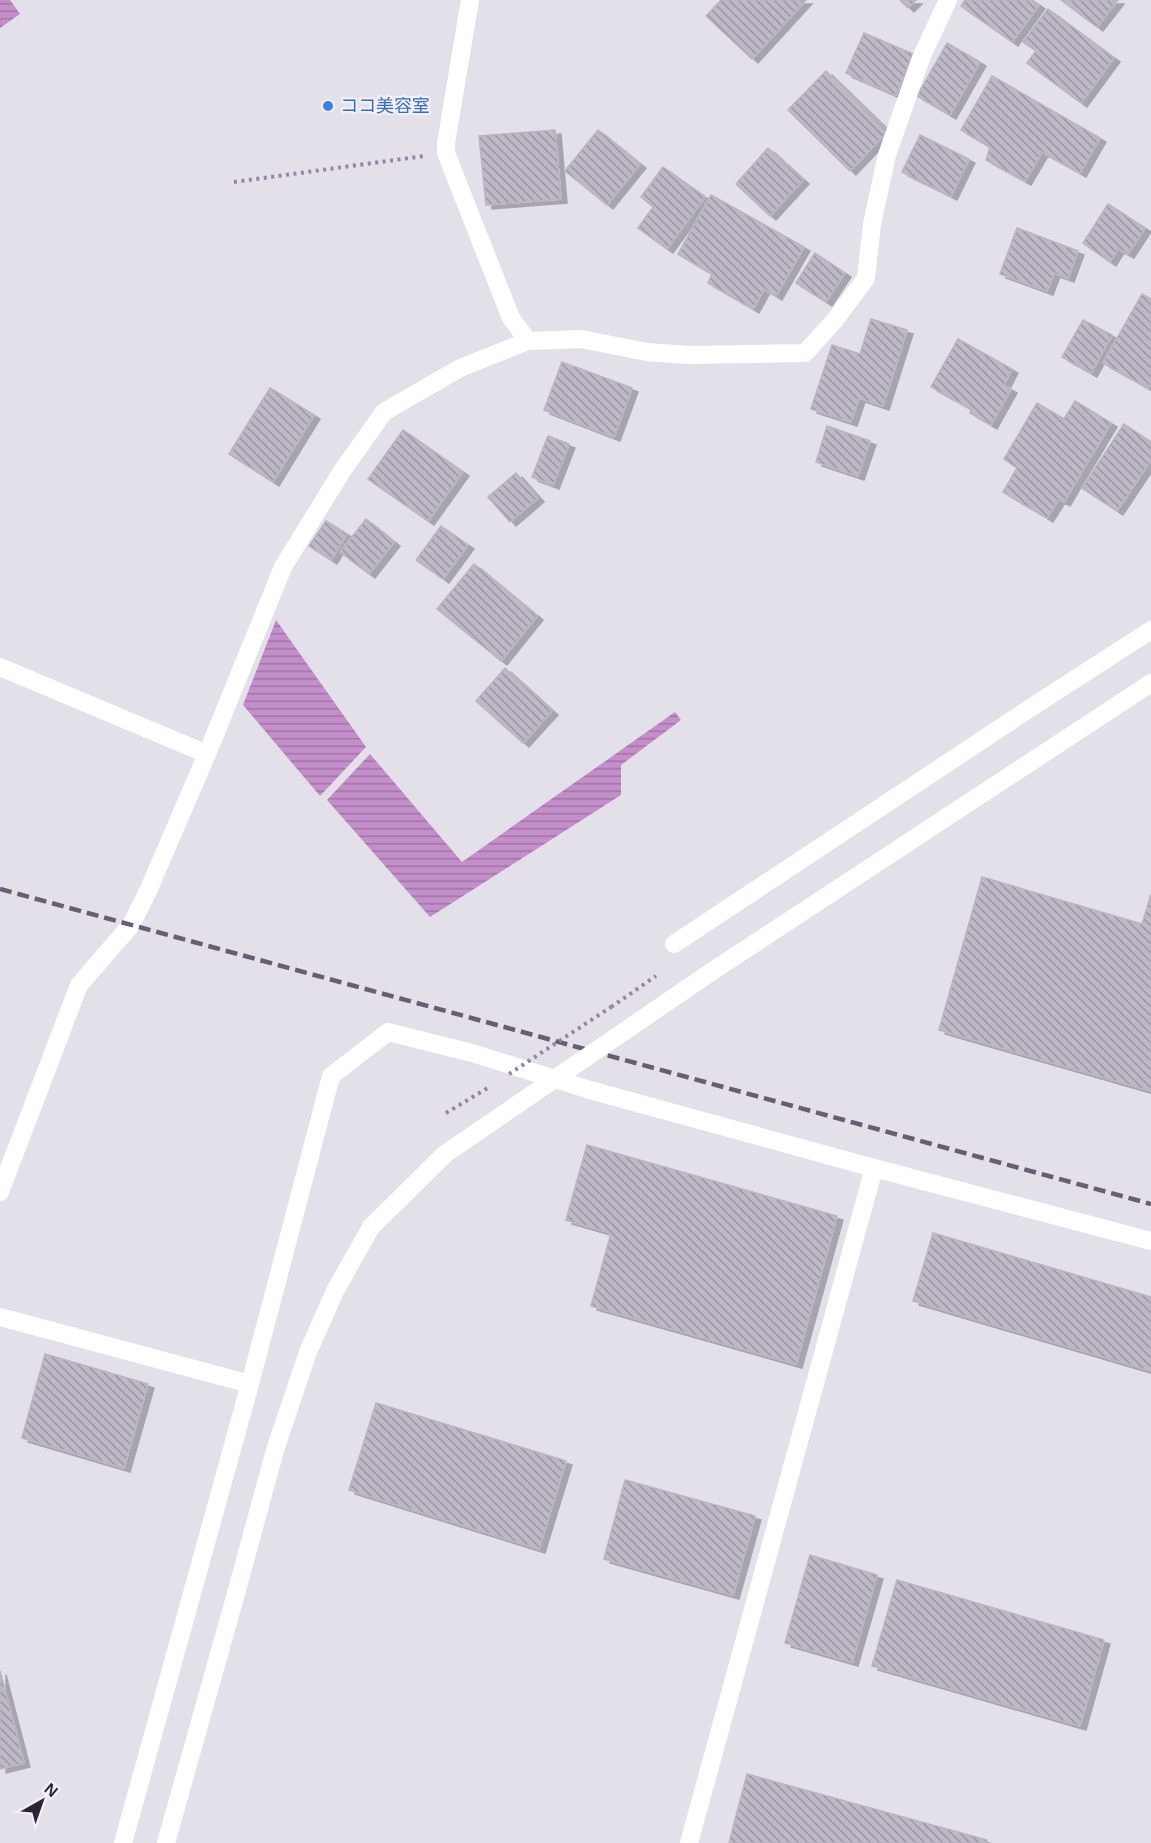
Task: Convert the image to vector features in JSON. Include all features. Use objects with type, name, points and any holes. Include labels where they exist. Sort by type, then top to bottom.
[{"type":"street","points":[[470,0],[446,153],[512,318],[528,341]]},
{"type":"street","points":[[0,1192],[79,985],[131,925],[148,891],[283,567],[342,471],[384,412],[460,368],[528,341],[581,339],[647,352],[688,355],[805,353],[835,320],[866,278],[872,224],[887,155],[921,58],[948,0]]},
{"type":"street","points":[[674,944],[1151,630]]},
{"type":"street","points":[[0,668],[207,754]]},
{"type":"street","points":[[166,1843],[275,1450],[308,1352],[335,1291],[371,1227],[454,1148],[714,970],[1151,683]]},
{"type":"street","points":[[123,1843],[250,1384],[331,1076],[388,1032],[472,1053],[590,1090],[874,1168],[1151,1241]]},
{"type":"street","points":[[689,1843],[874,1168]]},
{"type":"street","points":[[0,1317],[250,1384]]},
{"type":"path","points":[[234,182],[446,153]]},
{"type":"path","points":[[500,1080],[610,1007]]},
{"type":"path","points":[[446,1113],[491,1085]]},
{"type":"shaded area","points":[[0,0],[10,0],[20,14],[0,28]]},
{"type":"shaded area","points":[[276,620],[366,747],[320,796],[243,705]]},
{"type":"shaded area","points":[[675,712],[681,720],[621,765],[621,795],[430,917],[327,800],[370,754],[462,862]]},
{"type":"building","points":[[721,0],[806,0],[752,59],[706,16]]},
{"type":"building","points":[[900,0],[916,0],[908,8]]},
{"type":"building","points":[[965,0],[1032,0],[1039,5],[1012,42],[961,6]]},
{"type":"building","points":[[1061,0],[1118,0],[1097,27]]},
{"type":"building","points":[[1048,9],[1114,58],[1081,103],[1027,63],[1036,51],[1023,42]]},
{"type":"building","points":[[864,33],[913,54],[896,95],[846,73]]},
{"type":"building","points":[[947,43],[980,62],[950,115],[917,96]]},
{"type":"building","points":[[826,71],[888,131],[850,171],[788,110]]},
{"type":"building","points":[[992,76],[1100,138],[1080,173],[1042,152],[1025,181],[986,160],[990,147],[961,130]]},
{"type":"building","points":[[555,130],[561,199],[486,205],[479,136]]},
{"type":"building","points":[[598,130],[640,164],[607,205],[565,171]]},
{"type":"building","points":[[920,135],[969,159],[951,196],[902,172]]},
{"type":"building","points":[[768,148],[803,180],[770,216],[736,184]]},
{"type":"building","points":[[663,167],[705,197],[667,249],[638,228],[653,207],[641,197]]},
{"type":"building","points":[[711,195],[804,247],[776,296],[764,289],[753,309],[708,283],[712,274],[678,254]]},
{"type":"building","points":[[1108,204],[1145,228],[1128,254],[1118,249],[1110,262],[1083,243]]},
{"type":"building","points":[[1017,228],[1078,251],[1068,278],[1054,273],[1047,291],[1000,274]]},
{"type":"building","points":[[815,253],[845,273],[826,302],[796,283]]},
{"type":"building","points":[[1142,294],[1151,299],[1151,383],[1148,388],[1103,363]]},
{"type":"building","points":[[871,319],[907,330],[883,406],[859,398],[851,422],[811,409],[832,345],[860,354]]},
{"type":"building","points":[[1083,320],[1112,335],[1091,373],[1062,357]]},
{"type":"building","points":[[958,339],[1012,369],[1004,385],[1011,389],[991,425],[970,413],[971,409],[931,387]]},
{"type":"building","points":[[562,362],[632,388],[614,437],[544,410]]},
{"type":"building","points":[[270,388],[314,415],[273,482],[229,454]]},
{"type":"building","points":[[1075,401],[1111,423],[1064,502],[1059,499],[1047,518],[1003,492],[1017,468],[1004,459],[1037,403],[1064,419]]},
{"type":"building","points":[[1124,424],[1151,442],[1151,460],[1117,511],[1082,488]]},
{"type":"building","points":[[827,426],[870,441],[858,476],[816,462]]},
{"type":"building","points":[[403,430],[463,472],[428,521],[368,479]]},
{"type":"building","points":[[548,436],[569,444],[553,485],[532,477]]},
{"type":"building","points":[[516,473],[538,498],[510,522],[488,497]]},
{"type":"building","points":[[366,519],[394,542],[369,574],[340,552]]},
{"type":"building","points":[[326,521],[347,534],[331,560],[309,546]]},
{"type":"building","points":[[441,526],[468,545],[443,579],[416,560]]},
{"type":"building","points":[[474,564],[537,616],[501,661],[437,609]]},
{"type":"building","points":[[505,668],[552,711],[523,743],[476,701]]},
{"type":"building","points":[[982,877],[1142,924],[1151,894],[1151,1091],[939,1030]]},
{"type":"building","points":[[587,1145],[837,1216],[796,1364],[591,1306],[611,1233],[566,1220]]},
{"type":"building","points":[[933,1233],[1151,1297],[1151,1371],[913,1301]]},
{"type":"building","points":[[45,1354],[148,1384],[124,1468],[22,1438]]},
{"type":"building","points":[[376,1403],[566,1461],[539,1549],[349,1490]]},
{"type":"building","points":[[625,1480],[755,1516],[733,1595],[604,1559]]},
{"type":"building","points":[[810,1555],[877,1575],[852,1662],[785,1643]]},
{"type":"building","points":[[897,1580],[1104,1640],[1080,1726],[872,1666]]},
{"type":"building","points":[[0,1671],[24,1763],[0,1769]]},
{"type":"building","points":[[747,1774],[987,1840],[986,1843],[729,1843]]},
{"type":"railway","points":[[0,889],[1151,1204]]},
{"type":"place","name":"ココ美容室","points":[[328,106]]}]
